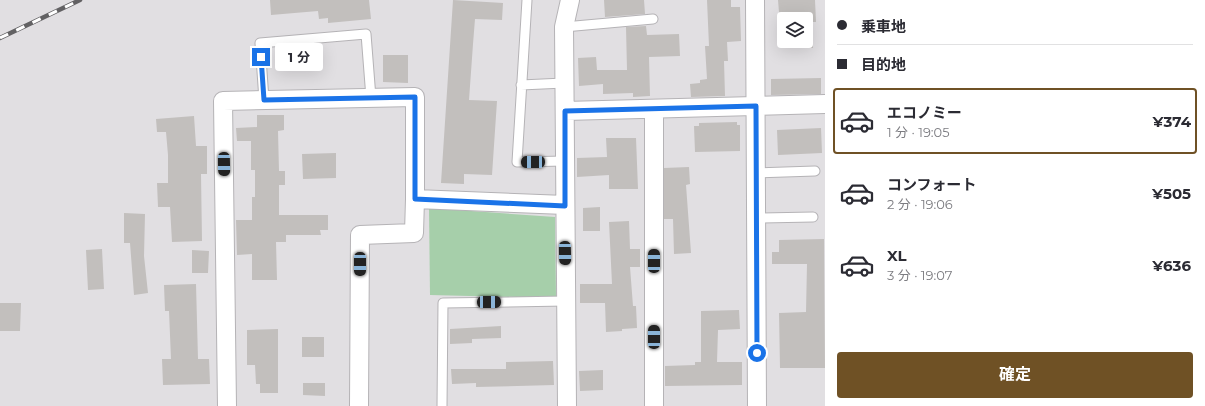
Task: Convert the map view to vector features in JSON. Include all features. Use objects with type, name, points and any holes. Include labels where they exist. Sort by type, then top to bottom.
[{"type":"street","points":[[567,406],[564,27],[570,0]]},
{"type":"street","points":[[756,0],[757,406]]},
{"type":"street","points":[[227,406],[223,101],[415,97],[414,233],[360,235],[359,406]]},
{"type":"street","points":[[565,111],[825,104]]},
{"type":"street","points":[[654,109],[654,406]]},
{"type":"street","points":[[415,199],[565,206]]},
{"type":"lane","points":[[527,0],[517,162],[565,161]]},
{"type":"lane","points":[[564,27],[653,20]]},
{"type":"lane","points":[[264,100],[260,43],[366,34],[371,98]]},
{"type":"lane","points":[[521,84],[564,83]]},
{"type":"lane","points":[[756,172],[815,171]]},
{"type":"lane","points":[[756,218],[813,217]]},
{"type":"lane","points":[[442,406],[442,303],[566,301]]},
{"type":"green space","points":[[429,208],[555,217],[556,298],[430,295]]},
{"type":"building","points":[[270,0],[369,0],[371,19],[328,23],[328,18],[319,19],[318,11],[271,15]]},
{"type":"building","points":[[453,0],[503,3],[502,20],[475,19],[469,100],[497,101],[492,175],[464,174],[464,184],[441,183]]},
{"type":"building","points":[[604,0],[644,0],[645,14],[605,17]]},
{"type":"building","points":[[707,0],[731,0],[731,7],[740,7],[741,41],[727,42],[728,61],[724,61],[725,96],[691,97],[690,84],[700,83],[700,80],[707,79],[705,46],[709,46]]},
{"type":"building","points":[[778,0],[815,0],[816,22],[813,22],[813,12],[779,12]]},
{"type":"building","points":[[646,26],[647,35],[679,34],[680,56],[649,57],[650,96],[633,97],[633,93],[603,94],[603,84],[579,86],[578,58],[596,57],[597,70],[627,70],[626,27]]},
{"type":"building","points":[[383,55],[408,55],[408,83],[383,82]]},
{"type":"building","points":[[821,78],[821,94],[771,95],[771,79]]},
{"type":"building","points":[[257,115],[284,115],[284,130],[278,131],[279,171],[285,171],[285,185],[279,185],[279,215],[328,215],[328,230],[320,230],[321,235],[286,235],[286,242],[276,242],[277,280],[252,280],[252,254],[237,255],[236,220],[252,220],[252,197],[255,197],[255,170],[251,170],[251,141],[237,141],[236,128],[257,127]]},
{"type":"building","points":[[194,116],[196,146],[207,146],[207,174],[201,174],[202,241],[172,242],[170,207],[158,207],[157,183],[168,183],[168,155],[166,132],[157,132],[156,119]]},
{"type":"building","points":[[737,122],[737,125],[740,125],[740,151],[695,152],[694,126],[699,126],[699,123]]},
{"type":"building","points":[[821,128],[822,153],[778,155],[777,130]]},
{"type":"building","points":[[606,138],[636,138],[638,189],[609,189],[609,175],[577,177],[577,158],[607,157]]},
{"type":"building","points":[[336,153],[336,178],[303,179],[302,154]]},
{"type":"building","points":[[689,167],[690,184],[686,185],[691,253],[674,254],[673,219],[664,219],[664,168]]},
{"type":"building","points":[[600,207],[600,231],[583,231],[583,208]]},
{"type":"building","points":[[124,213],[145,214],[144,256],[148,293],[134,295],[130,243],[124,243]]},
{"type":"building","points":[[629,221],[630,249],[640,249],[640,267],[630,267],[633,306],[636,306],[637,328],[606,332],[605,303],[580,303],[580,284],[612,284],[609,222]]},
{"type":"building","points":[[824,239],[825,368],[780,368],[779,313],[806,312],[807,264],[772,264],[772,252],[779,252],[779,240]]},
{"type":"building","points":[[102,249],[104,289],[88,290],[86,250]]},
{"type":"building","points":[[192,250],[209,251],[208,273],[192,273]]},
{"type":"building","points":[[196,284],[198,359],[209,359],[210,384],[163,385],[162,359],[171,359],[169,311],[165,311],[164,285]]},
{"type":"building","points":[[0,303],[21,303],[20,331],[0,331]]},
{"type":"building","points":[[739,310],[740,329],[718,330],[717,362],[742,362],[742,385],[665,386],[665,366],[695,365],[695,362],[701,362],[701,311]]},
{"type":"building","points":[[501,326],[501,338],[472,339],[472,343],[450,344],[450,329]]},
{"type":"building","points":[[278,329],[278,393],[260,393],[260,384],[256,384],[255,365],[247,365],[247,330]]},
{"type":"building","points":[[302,337],[324,337],[324,357],[302,357]]},
{"type":"building","points":[[553,361],[554,385],[476,387],[476,383],[452,384],[451,369],[506,369],[506,362]]},
{"type":"building","points":[[603,370],[603,390],[580,391],[579,371]]},
{"type":"building","points":[[303,383],[325,383],[325,396],[303,395]]},
{"type":"railway","points":[[0,38],[80,0]]},
{"type":"route","points":[[261,57],[264,100],[415,97],[415,199],[565,206],[565,111],[756,106],[757,353]]}]
